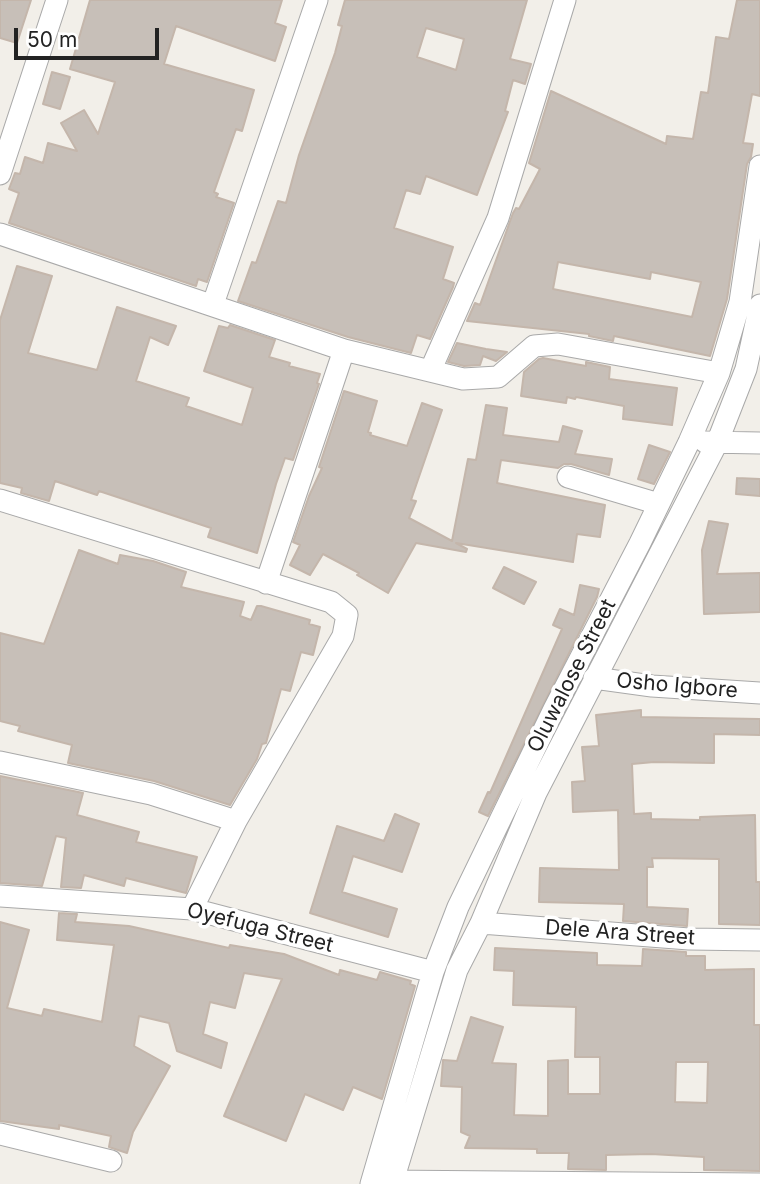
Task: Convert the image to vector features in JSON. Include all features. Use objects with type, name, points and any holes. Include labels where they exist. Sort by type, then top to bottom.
[{"type":"street","points":[[0,173],[57,0]]},
{"type":"street","points":[[214,304],[317,0]]},
{"type":"street","points":[[430,369],[498,218],[565,0]]},
{"type":"street","name":"Oluwalose Street","points":[[382,1183],[433,972],[458,907],[554,709],[659,504],[719,373],[740,302],[760,166]]},
{"type":"street","points":[[0,234],[344,350],[463,379],[498,377],[534,346],[558,344],[719,373]]},
{"type":"street","name":"Oluwalose Street","points":[[382,1183],[457,970],[481,923],[536,793],[717,443],[746,369],[760,306]]},
{"type":"street","points":[[266,583],[344,350]]},
{"type":"street","points":[[689,442],[760,443]]},
{"type":"street","points":[[568,477],[659,504]]},
{"type":"street","points":[[0,500],[331,603],[347,615],[343,636],[236,821],[192,909]]},
{"type":"street","name":"Osho Igbore","points":[[594,678],[652,686],[760,693]]},
{"type":"street","points":[[554,709],[574,718]]},
{"type":"street","points":[[0,762],[151,794],[236,821]]},
{"type":"street","name":"Oyefuga Street","points":[[0,896],[192,909],[433,972]]},
{"type":"street","name":"Dele Ara Street","points":[[481,923],[689,939],[760,940]]},
{"type":"street","points":[[0,1134],[111,1161]]},
{"type":"street","points":[[382,1183],[760,1184]]},
{"type":"building","points":[[0,0],[31,0],[17,43],[0,38]]},
{"type":"building","points":[[90,0],[282,0],[275,23],[286,27],[275,61],[176,26],[164,64],[254,90],[242,131],[236,129],[214,192],[218,194],[216,197],[234,203],[207,282],[198,279],[196,286],[9,223],[19,193],[9,189],[15,173],[20,174],[25,157],[43,163],[48,143],[77,151],[61,123],[84,110],[98,134],[115,82],[70,69]]},
{"type":"building","points":[[345,0],[527,0],[510,59],[531,64],[525,84],[513,80],[505,111],[508,112],[477,195],[426,176],[420,194],[406,190],[394,228],[453,247],[443,279],[454,283],[453,287],[430,339],[417,335],[411,353],[348,337],[238,301],[252,262],[256,263],[278,201],[286,203],[299,155],[335,53],[342,26],[338,25]],"holes":[[[426,28],[464,39],[456,70],[417,57]]]},
{"type":"building","points":[[737,0],[760,0],[760,96],[752,94],[743,143],[753,144],[751,157],[747,164],[727,299],[710,356],[614,336],[613,341],[589,334],[467,321],[475,303],[480,305],[513,213],[516,208],[519,209],[540,169],[529,163],[551,91],[666,144],[667,136],[693,139],[701,92],[708,93],[716,37],[729,39]],"holes":[[[558,262],[650,279],[651,272],[701,282],[692,317],[553,289]]]},
{"type":"building","points":[[52,72],[70,77],[60,109],[43,104]]},
{"type":"building","points":[[17,266],[52,276],[28,353],[97,370],[117,307],[176,326],[168,345],[150,337],[136,381],[189,398],[186,406],[242,425],[253,388],[204,371],[219,326],[228,328],[230,325],[275,340],[269,357],[290,363],[289,366],[320,374],[293,460],[285,458],[257,553],[208,537],[211,528],[99,491],[97,495],[55,481],[49,501],[21,493],[22,488],[0,483],[0,320]]},
{"type":"building","points":[[457,343],[507,352],[496,361],[483,356],[480,365],[464,366],[448,362]]},
{"type":"building","points":[[543,358],[586,366],[586,362],[610,367],[609,379],[677,388],[672,425],[623,419],[624,406],[576,397],[567,397],[566,403],[521,396],[524,372]]},
{"type":"building","points":[[344,391],[377,401],[368,432],[370,435],[407,446],[422,403],[442,410],[411,500],[416,501],[409,518],[452,541],[468,459],[476,460],[486,405],[507,408],[503,435],[559,442],[563,426],[582,431],[575,454],[612,459],[609,475],[571,464],[558,468],[501,460],[497,483],[605,505],[600,537],[577,534],[573,562],[456,543],[467,549],[466,552],[416,543],[388,593],[357,575],[359,573],[323,554],[310,575],[290,565],[300,545],[293,542],[322,468],[319,467]]},
{"type":"building","points":[[649,445],[670,452],[654,484],[638,479]]},
{"type":"building","points":[[737,478],[760,479],[760,496],[736,494]]},
{"type":"building","points":[[709,521],[728,524],[717,574],[760,573],[760,612],[704,614],[702,550]]},
{"type":"building","points":[[79,550],[118,564],[120,555],[153,561],[186,572],[181,587],[244,602],[240,616],[251,620],[257,606],[261,606],[310,620],[309,624],[320,627],[313,655],[301,652],[290,691],[281,689],[266,743],[262,744],[257,759],[230,805],[154,781],[68,763],[72,745],[18,731],[20,726],[0,721],[0,633],[44,644]]},
{"type":"building","points":[[504,567],[536,582],[524,604],[493,588]]},
{"type":"building","points":[[580,585],[599,589],[597,597],[488,816],[479,812],[488,792],[490,793],[562,629],[553,625],[560,609],[574,615]]},
{"type":"building","points":[[641,710],[641,717],[760,719],[760,735],[714,734],[714,763],[632,764],[634,814],[651,813],[651,819],[700,820],[700,817],[755,815],[760,925],[719,924],[719,859],[652,858],[653,867],[647,867],[647,907],[688,909],[687,926],[623,921],[624,904],[539,902],[540,868],[619,870],[618,810],[573,812],[572,782],[585,781],[582,747],[599,746],[596,715]]},
{"type":"building","points":[[0,776],[83,793],[77,815],[139,832],[136,842],[197,857],[186,893],[126,878],[124,886],[84,875],[81,888],[61,887],[66,838],[56,836],[42,886],[0,883]]},
{"type":"building","points":[[395,814],[419,824],[402,872],[353,856],[342,892],[397,909],[388,937],[310,913],[337,826],[384,841]]},
{"type":"building","points":[[59,913],[77,914],[75,922],[129,926],[229,948],[230,945],[284,954],[339,975],[340,970],[377,980],[380,972],[411,981],[410,984],[415,986],[382,1099],[353,1087],[343,1110],[305,1094],[286,1141],[224,1116],[282,979],[244,973],[235,1008],[210,1002],[203,1034],[227,1043],[221,1068],[177,1051],[169,1023],[139,1016],[134,1046],[170,1066],[133,1132],[127,1153],[109,1147],[111,1136],[59,1125],[59,1129],[0,1121],[0,922],[29,930],[7,1008],[42,1016],[44,1009],[102,1022],[114,945],[57,940]]},
{"type":"building","points":[[495,948],[597,953],[597,965],[642,966],[643,949],[686,952],[686,956],[705,956],[705,970],[754,969],[754,1025],[760,1025],[760,1171],[704,1170],[704,1157],[651,1154],[606,1155],[606,1170],[568,1169],[569,1153],[537,1153],[537,1149],[465,1148],[470,1136],[461,1132],[462,1087],[441,1086],[443,1060],[457,1061],[471,1017],[503,1027],[492,1063],[516,1064],[514,1115],[548,1116],[548,1061],[568,1060],[568,1094],[600,1094],[600,1057],[575,1057],[576,1007],[513,1005],[514,971],[494,970]],"holes":[[[676,1062],[708,1062],[707,1103],[675,1102]]]}]
